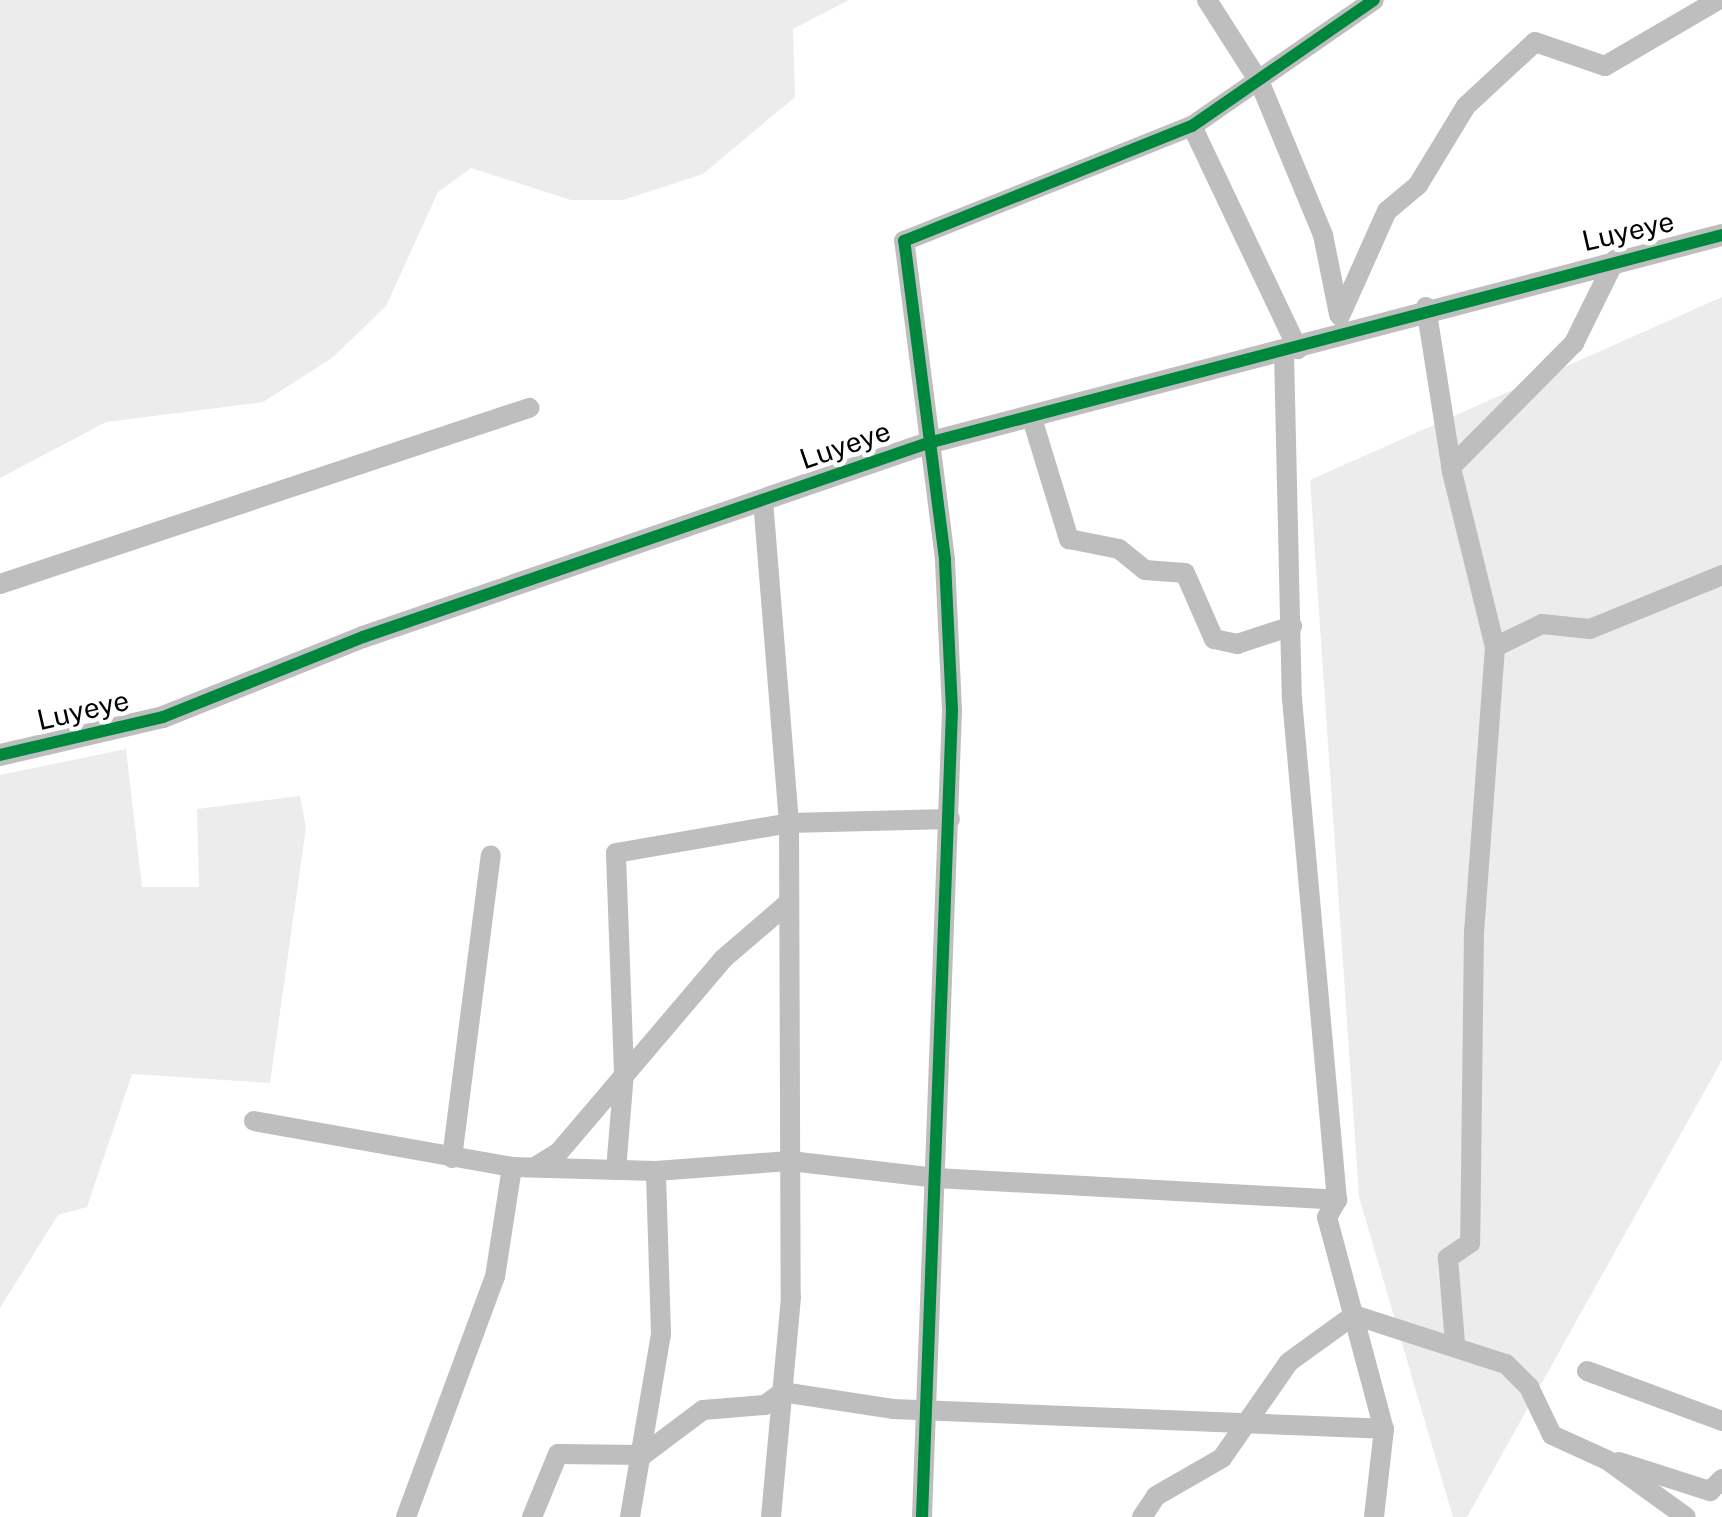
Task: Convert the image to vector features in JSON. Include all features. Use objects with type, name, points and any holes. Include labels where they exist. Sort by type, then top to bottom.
[{"type":"street","points":[[1207,0],[1260,84],[1323,236],[1341,326]]},
{"type":"street","points":[[922,1517],[950,819],[944,559],[904,240],[1192,126],[1260,84],[1374,0]]},
{"type":"street","points":[[1341,326],[1387,211],[1418,185],[1466,106],[1535,42],[1606,66],[1718,0]]},
{"type":"street","points":[[1192,126],[1291,351],[1292,626],[1337,1200],[1327,1216],[1384,1429],[1374,1517]]},
{"type":"street","name":"Luyeye","points":[[0,755],[163,717],[363,637],[928,444],[1291,351],[1341,326],[1722,235]]},
{"type":"street","points":[[1451,467],[1574,343],[1616,260]]},
{"type":"street","points":[[1426,307],[1451,467],[1496,647],[1474,930],[1470,1243],[1448,1258],[1456,1343]]},
{"type":"street","points":[[0,584],[529,408]]},
{"type":"street","points":[[1032,415],[1069,540],[1118,549],[1145,570],[1185,573],[1214,640],[1237,644],[1292,626]]},
{"type":"street","points":[[763,500],[788,823],[790,1161],[782,1392],[771,1517]]},
{"type":"street","points":[[1496,647],[1542,624],[1590,629],[1722,574]]},
{"type":"street","points":[[616,1170],[624,1073],[616,852],[788,823],[950,819]]},
{"type":"street","points":[[452,1158],[491,856]]},
{"type":"street","points":[[522,1167],[560,1152],[722,959],[788,903]]},
{"type":"street","points":[[254,1121],[522,1167],[656,1171],[790,1161],[936,1178],[1337,1200]]},
{"type":"street","points":[[406,1517],[495,1277],[522,1167]]},
{"type":"street","points":[[630,1517],[661,1334],[656,1171]]},
{"type":"street","points":[[1142,1517],[1156,1496],[1222,1458],[1299,1352],[1354,1315],[1456,1343],[1516,1371],[1552,1435],[1607,1460],[1710,1491],[1722,1478]]},
{"type":"street","points":[[1587,1371],[1722,1422]]},
{"type":"street","points":[[532,1517],[558,1454],[643,1455],[702,1410],[765,1405],[782,1392],[928,1407],[1384,1429]]},
{"type":"street","points":[[1607,1460],[1686,1517]]},
{"type":"shaded area","points":[[0,0],[849,0],[793,29],[795,97],[703,174],[623,200],[571,200],[471,168],[438,192],[386,306],[332,358],[263,402],[106,422],[0,478]]},
{"type":"shaded area","points":[[1722,297],[1722,1060],[1467,1517],[1453,1517],[1359,1197],[1310,480]]},
{"type":"shaded area","points":[[126,749],[142,887],[199,887],[197,809],[300,796],[306,827],[270,1083],[132,1074],[87,1207],[58,1215],[0,1308],[0,775]]},
{"type":"cycle path","points":[[922,1517],[952,710],[945,559],[904,241],[1192,126],[1374,0]]},
{"type":"cycle path","points":[[0,755],[163,717],[363,637],[928,443],[1722,235]]}]
